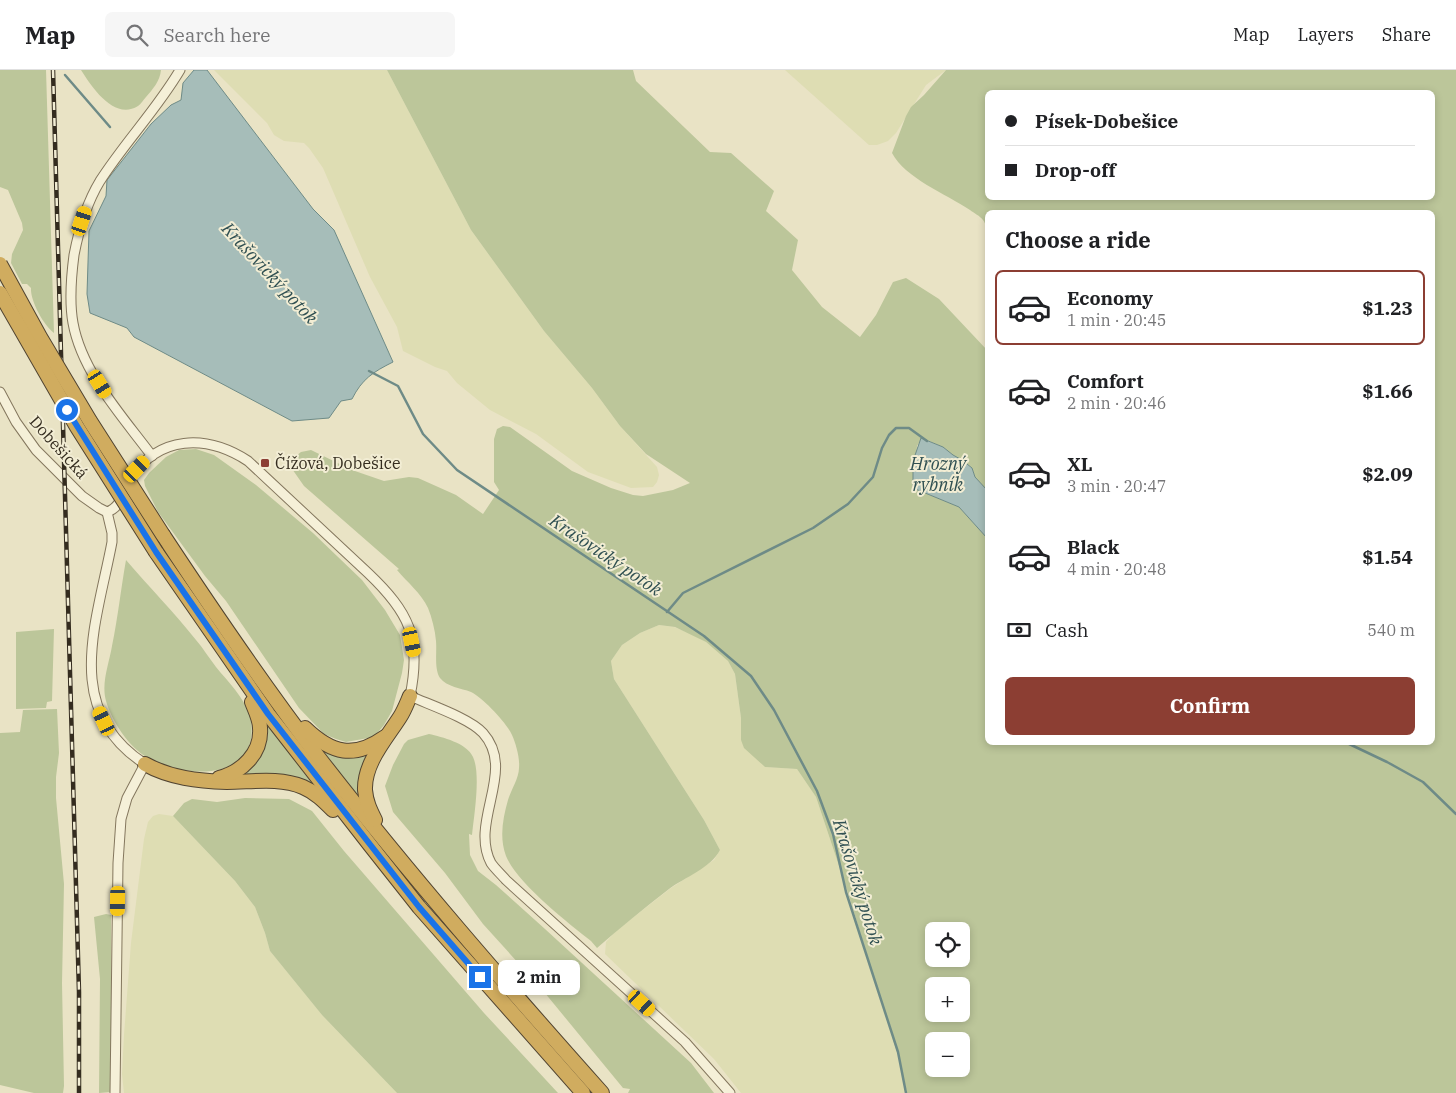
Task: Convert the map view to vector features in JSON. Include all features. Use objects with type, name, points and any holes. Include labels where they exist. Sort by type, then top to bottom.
[{"type":"highway","points":[[0,264],[40,337],[90,421],[163,535],[251,666],[318,757],[388,845],[464,937],[602,1093]]},
{"type":"highway","points":[[0,293],[77,427],[156,552],[268,714],[419,907],[582,1093]]},
{"type":"highway","points":[[206,780],[223,777],[243,767],[250,760],[258,745],[259,718],[241,676]]},
{"type":"highway","points":[[388,845],[368,806],[365,790],[366,780],[386,736],[400,716],[410,696]]},
{"type":"highway","points":[[278,701],[318,740],[336,750],[354,751],[364,749],[386,736]]},
{"type":"highway","points":[[145,764],[173,776],[206,780],[270,781],[295,784],[321,798],[370,845]]},
{"type":"street","points":[[152,456],[108,398],[91,371],[80,347],[73,325],[70,300],[72,268],[78,233],[85,209],[99,182],[170,87],[180,70]]},
{"type":"street","name":"Dobešická","points":[[0,392],[16,422],[36,450],[82,496],[107,512]]},
{"type":"street","points":[[115,1093],[118,864],[121,819],[127,798],[145,764],[128,752],[109,730],[97,707],[91,680],[94,631],[112,542],[107,512],[114,510],[137,469],[152,456],[162,450],[183,443],[193,442],[214,445],[232,451],[248,461],[387,591],[402,611],[410,630],[415,654],[415,673],[410,696],[470,723],[482,732],[491,745],[496,764],[495,779],[485,826],[485,846],[492,864],[520,893],[685,1042],[730,1093]]},
{"type":"green space","points":[[0,70],[46,70],[54,333],[38,312],[31,288],[27,284],[22,284],[11,263],[12,254],[23,230],[22,223],[8,190],[0,187]]},
{"type":"green space","points":[[81,70],[161,70],[158,81],[139,105],[129,109],[121,109],[112,106],[105,100],[91,85]]},
{"type":"green space","points":[[214,70],[387,70],[471,230],[544,331],[592,388],[620,426],[657,467],[659,475],[653,487],[631,488],[588,472],[536,434],[490,410],[457,383],[447,371],[403,351],[397,327],[370,277],[323,168],[304,143],[284,141],[274,135],[267,123]]},
{"type":"green space","points":[[387,70],[633,70],[636,81],[710,152],[731,153],[774,191],[766,211],[798,240],[792,270],[822,307],[860,337],[876,315],[893,282],[906,278],[939,299],[985,348],[985,488],[975,477],[972,468],[962,460],[943,447],[922,438],[917,446],[913,488],[959,507],[985,536],[985,745],[1435,745],[1435,210],[985,210],[985,225],[980,217],[916,178],[898,162],[892,153],[911,107],[946,70],[1456,70],[1456,1093],[907,1093],[900,1062],[816,797],[797,769],[765,767],[744,748],[741,740],[741,718],[735,674],[728,661],[706,642],[675,627],[659,625],[640,633],[622,645],[611,661],[614,679],[704,820],[720,850],[704,867],[669,889],[597,948],[532,890],[512,867],[506,856],[502,828],[508,800],[518,776],[519,768],[517,751],[509,730],[494,711],[476,695],[450,685],[440,678],[436,665],[436,641],[433,624],[422,597],[397,570],[399,569],[304,486],[290,466],[301,452],[311,450],[352,470],[384,481],[409,477],[418,478],[456,495],[483,514],[499,490],[494,482],[494,439],[497,429],[503,426],[510,427],[572,471],[611,488],[633,495],[643,496],[673,490],[690,483],[646,454],[620,426],[592,388],[544,331],[471,230]]},
{"type":"green space","points":[[785,70],[946,70],[926,85],[896,133],[888,141],[877,145],[869,145]]},
{"type":"green space","points":[[196,449],[214,455],[256,485],[313,533],[362,580],[385,610],[400,635],[404,660],[392,711],[374,737],[346,742],[336,739],[324,734],[299,708],[226,601],[205,576],[158,512],[144,480],[166,457],[179,450]]},
{"type":"green space","points":[[126,560],[188,630],[244,702],[251,719],[251,739],[245,753],[235,763],[222,769],[207,771],[191,771],[161,764],[148,758],[134,747],[112,717],[106,701],[104,687]]},
{"type":"green space","points":[[659,625],[674,627],[689,633],[706,642],[728,661],[735,674],[741,718],[741,740],[765,767],[797,769],[816,797],[900,1062],[907,1093],[741,1093],[714,1059],[605,954],[606,942],[617,930],[671,888],[714,860],[720,850],[704,820],[614,679],[611,661],[622,645],[640,633]]},
{"type":"green space","points":[[54,629],[52,701],[47,702],[46,708],[16,709],[16,632]]},
{"type":"green space","points":[[57,709],[59,753],[56,798],[64,884],[62,983],[64,1086],[63,1093],[34,1093],[0,1085],[0,733],[20,732],[23,710]]},
{"type":"green space","points":[[264,720],[315,787],[237,777]]},
{"type":"green space","points":[[429,734],[460,744],[473,757],[476,774],[476,795],[472,835],[469,834],[470,855],[478,871],[545,929],[691,1063],[714,1093],[628,1093],[630,1089],[623,1088],[540,987],[483,924],[445,873],[393,812],[385,786],[393,765],[408,740]]},
{"type":"green space","points":[[320,747],[377,747],[363,802]]},
{"type":"green space","points":[[245,798],[289,799],[312,811],[344,851],[484,1013],[558,1093],[397,1093],[322,1015],[270,951],[255,907],[235,881],[173,816],[184,803],[192,799],[217,802]]},
{"type":"green space","points":[[159,814],[173,816],[235,881],[255,907],[270,951],[322,1015],[397,1093],[124,1093],[122,1074],[131,943],[144,839],[148,822],[153,816]]},
{"type":"green space","points":[[106,914],[111,915],[111,1092],[99,1093],[100,979],[94,917]]},
{"type":"water","points":[[194,70],[207,70],[313,209],[334,230],[393,362],[369,377],[360,386],[352,399],[341,401],[329,418],[292,421],[134,337],[127,328],[90,313],[87,294],[89,231],[106,196],[107,180],[151,124],[171,105],[181,100],[183,83]]},
{"type":"water","name":"Hrozný rybník","points":[[921,438],[943,447],[972,468],[975,477],[985,488],[985,536],[959,507],[913,488],[913,461]]},
{"type":"waterway","name":"Krašovický potok","points":[[65,75],[110,127]]},
{"type":"waterway","name":"Krašovický potok","points":[[369,371],[398,386],[423,434],[457,470],[704,636],[751,676],[774,710],[817,791],[833,834],[846,892],[898,1052],[906,1093]]},
{"type":"waterway","points":[[667,612],[683,593],[813,528],[848,504],[873,477],[882,448],[889,435],[896,428],[909,428],[927,441]]},
{"type":"waterway","points":[[1351,745],[1423,782],[1456,814]]},
{"type":"railway","points":[[53,70],[79,992],[79,1093]]},
{"type":"place","name":"Čížová, Dobešice","points":[[265,463]]},
{"type":"route","points":[[67,410],[156,552],[268,714],[419,907],[480,977]]}]
